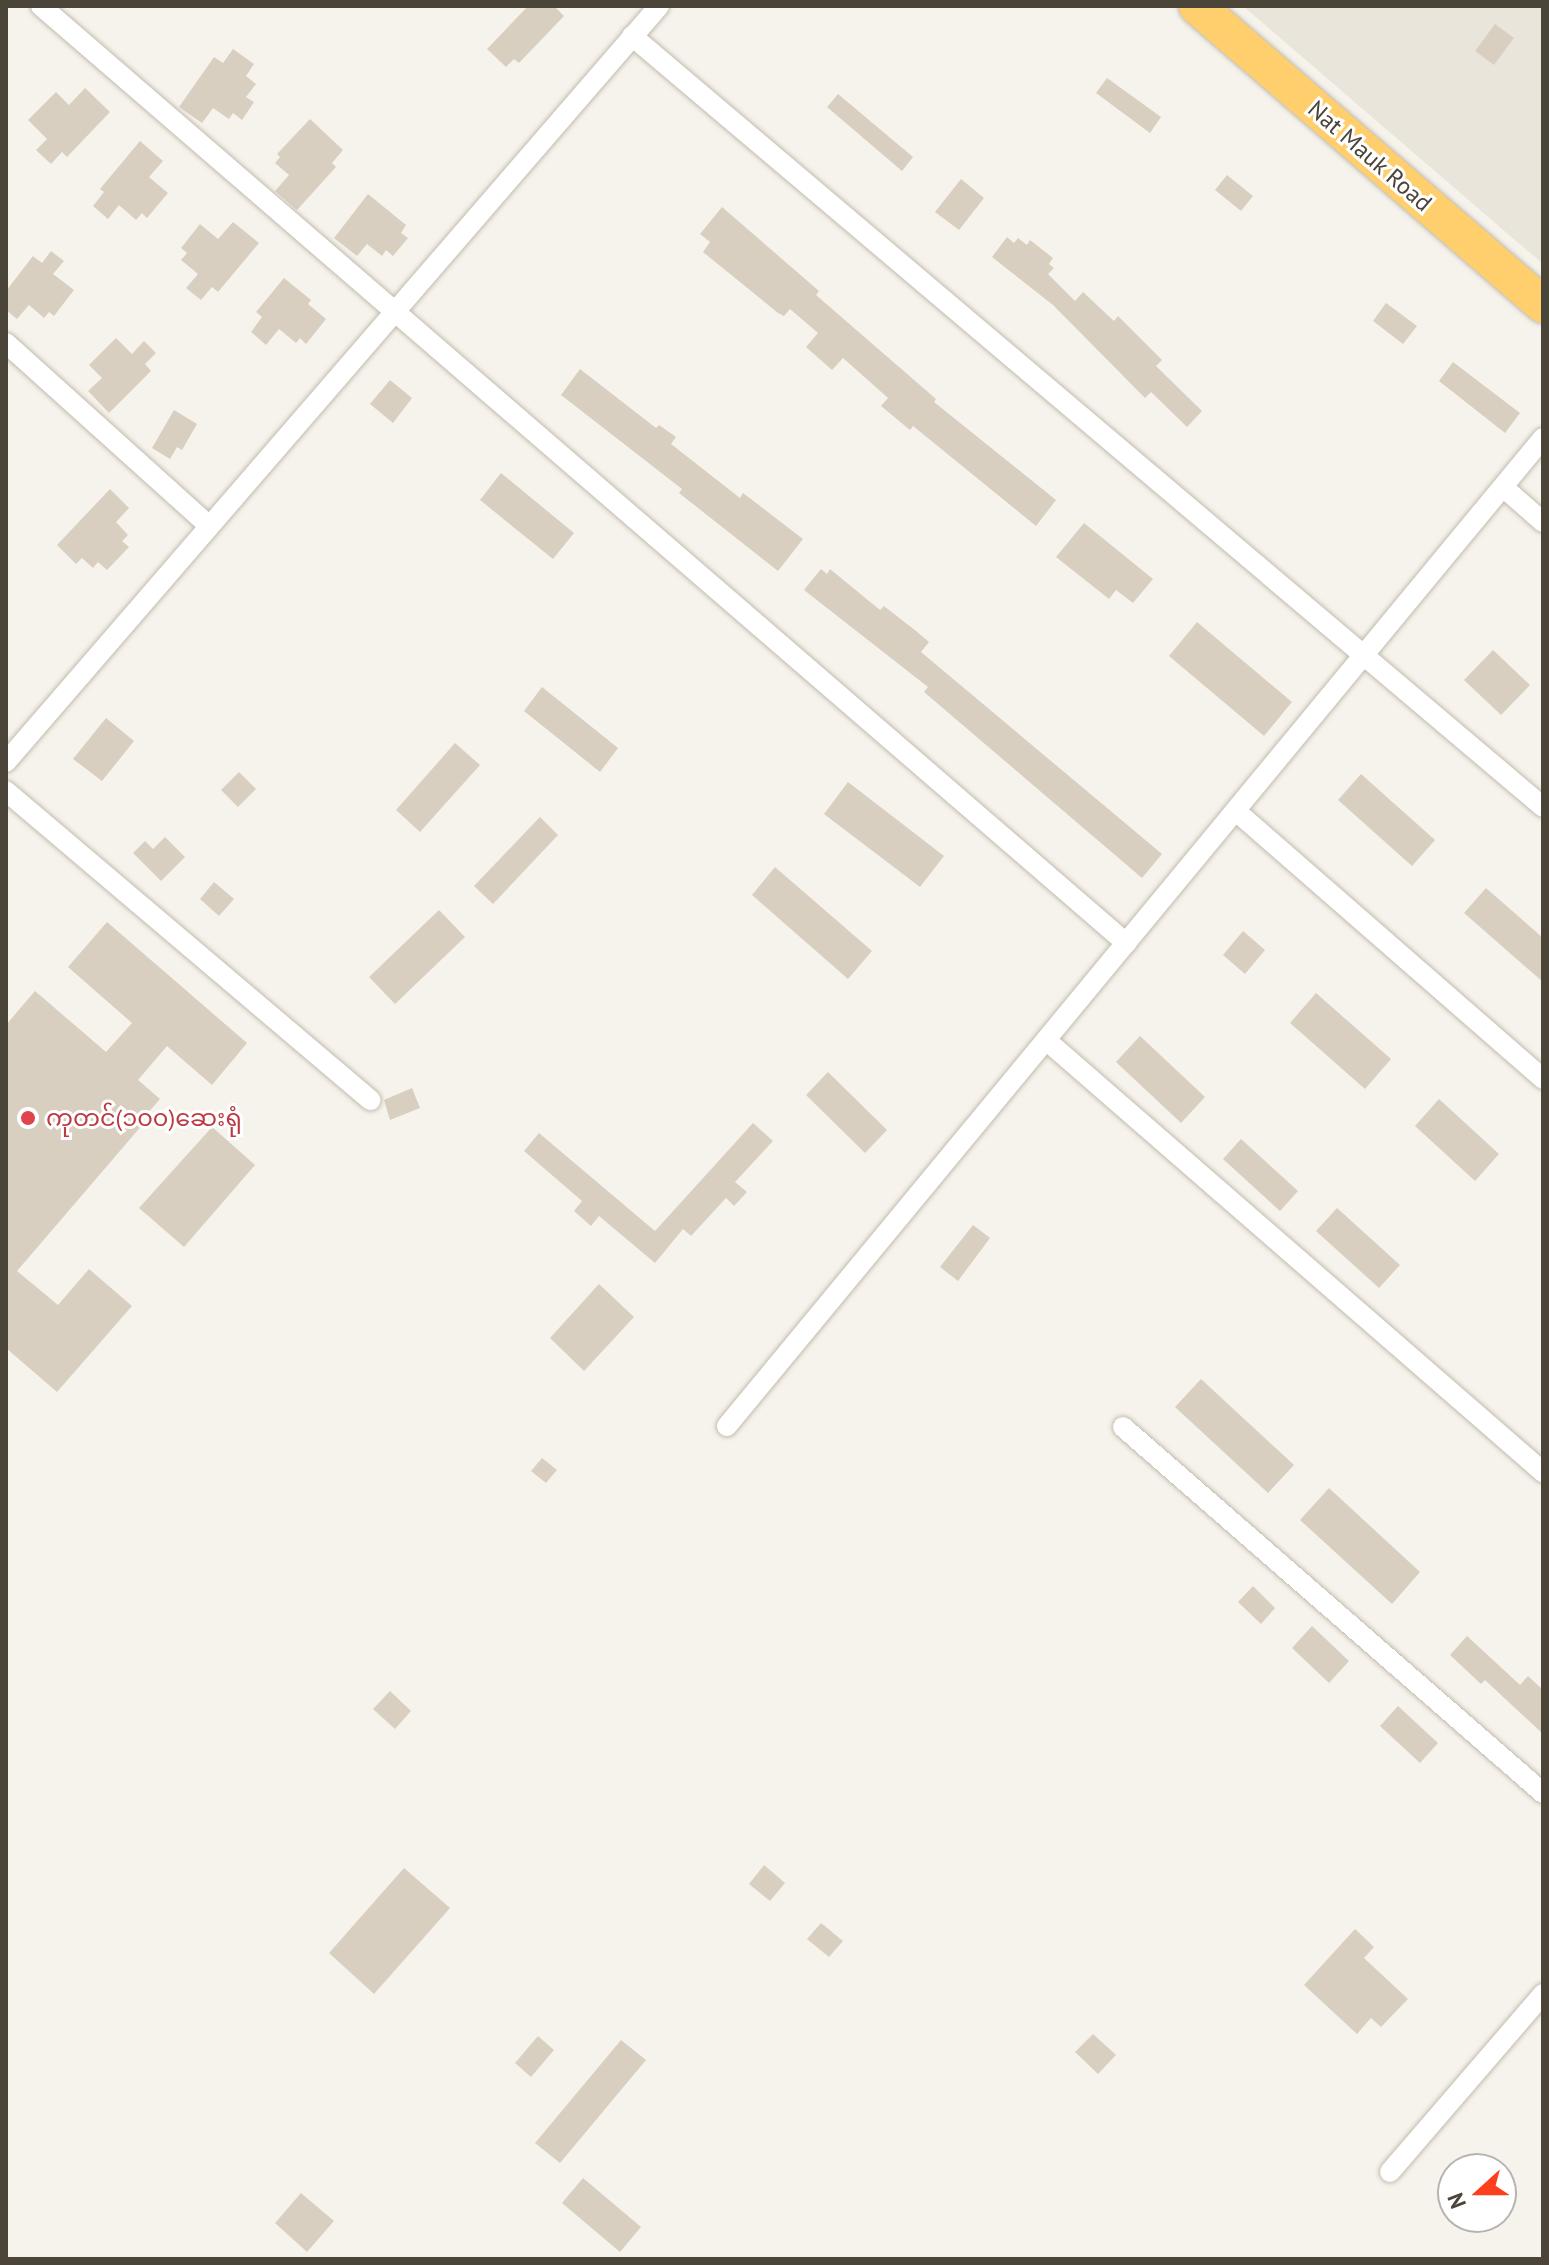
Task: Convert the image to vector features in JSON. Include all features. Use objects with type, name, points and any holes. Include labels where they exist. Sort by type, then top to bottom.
[{"type":"highway","name":"Nat Mauk Road","points":[[1197,6],[1543,305]]},
{"type":"street","points":[[41,6],[1126,943]]},
{"type":"street","points":[[6,762],[659,6]]},
{"type":"street","points":[[632,36],[1543,807]]},
{"type":"street","points":[[6,343],[209,526]]},
{"type":"street","points":[[727,1426],[1543,438]]},
{"type":"street","points":[[1503,487],[1543,522]]},
{"type":"street","points":[[6,791],[371,1100]]},
{"type":"street","points":[[1236,811],[1543,1079]]},
{"type":"street","points":[[1046,1040],[1543,1472]]},
{"type":"street","points":[[1123,1427],[1543,1793]]},
{"type":"street","points":[[1390,2172],[1543,1994]]},
{"type":"shaded area","points":[[1243,6],[1543,6],[1543,264]]},
{"type":"building","points":[[528,6],[554,6],[564,16],[519,63],[514,59],[506,67],[487,49]]},
{"type":"building","points":[[1495,24],[1514,38],[1494,65],[1475,51]]},
{"type":"building","points":[[233,49],[254,64],[246,76],[256,84],[246,97],[254,102],[242,120],[233,113],[229,119],[213,108],[202,123],[179,107],[214,57],[223,63]]},
{"type":"building","points":[[1107,78],[1161,117],[1150,133],[1096,93]]},
{"type":"building","points":[[85,88],[110,112],[67,157],[62,152],[51,164],[36,150],[47,139],[28,120],[56,92],[69,105]]},
{"type":"building","points":[[838,94],[913,157],[902,171],[827,107]]},
{"type":"building","points":[[310,119],[343,150],[332,163],[336,167],[297,210],[275,191],[289,175],[275,163],[280,157],[277,154]]},
{"type":"building","points":[[140,141],[163,161],[149,177],[168,193],[147,218],[142,213],[136,220],[119,205],[108,219],[93,206],[104,192],[100,189]]},
{"type":"building","points":[[1227,175],[1253,196],[1241,211],[1215,190]]},
{"type":"building","points":[[961,179],[984,198],[959,230],[935,212]]},
{"type":"building","points":[[368,194],[406,225],[401,233],[408,238],[393,256],[386,250],[382,256],[367,244],[357,256],[334,238]]},
{"type":"building","points":[[722,207],[819,291],[816,295],[936,399],[934,402],[1056,500],[1036,526],[913,426],[910,430],[881,406],[888,398],[843,358],[832,370],[806,347],[818,333],[790,309],[784,316],[778,313],[703,252],[710,242],[700,234]]},
{"type":"building","points":[[233,222],[259,243],[218,292],[212,287],[201,300],[186,288],[198,274],[181,260],[187,253],[181,248],[200,224],[218,239]]},
{"type":"building","points":[[1007,237],[1014,243],[1018,238],[1027,245],[1030,240],[1053,258],[1049,264],[1054,268],[1048,274],[1075,301],[1083,292],[1114,321],[1118,316],[1162,360],[1156,366],[1202,411],[1187,427],[1151,392],[1145,398],[1053,305],[992,257]]},
{"type":"building","points":[[51,251],[64,261],[53,274],[74,290],[54,316],[49,312],[44,318],[29,305],[17,319],[6,310],[6,291],[33,256],[42,263]]},
{"type":"building","points":[[284,278],[311,300],[308,304],[326,319],[306,344],[300,338],[296,343],[279,329],[266,345],[251,332],[262,317],[256,312]]},
{"type":"building","points":[[1386,303],[1417,326],[1403,344],[1373,321]]},
{"type":"building","points":[[116,338],[132,354],[144,341],[156,353],[145,364],[151,371],[109,413],[88,391],[102,378],[89,365]]},
{"type":"building","points":[[1453,362],[1520,413],[1505,433],[1439,381]]},
{"type":"building","points":[[580,369],[656,428],[659,425],[676,437],[671,444],[740,498],[743,493],[803,539],[778,571],[679,493],[682,489],[561,395]]},
{"type":"building","points":[[390,380],[412,398],[393,423],[370,404]]},
{"type":"building","points":[[174,410],[197,424],[182,450],[177,447],[170,459],[152,448]]},
{"type":"building","points":[[501,473],[574,533],[553,559],[480,500]]},
{"type":"building","points":[[110,489],[129,508],[116,522],[128,535],[122,541],[129,547],[107,570],[98,562],[93,568],[82,558],[76,564],[57,545]]},
{"type":"building","points":[[1084,523],[1153,579],[1133,603],[1116,590],[1109,599],[1056,557]]},
{"type":"building","points":[[821,569],[827,574],[830,569],[880,610],[884,606],[916,631],[929,642],[921,652],[1162,854],[1142,878],[924,692],[928,687],[804,590]]},
{"type":"building","points":[[1197,622],[1292,702],[1264,736],[1169,656]]},
{"type":"building","points":[[1493,650],[1530,685],[1501,715],[1464,680]]},
{"type":"building","points":[[542,687],[618,748],[600,772],[524,711]]},
{"type":"building","points":[[106,718],[134,741],[102,781],[73,759]]},
{"type":"building","points":[[455,743],[480,765],[420,832],[396,810]]},
{"type":"building","points":[[239,772],[256,789],[238,807],[221,790]]},
{"type":"building","points":[[1361,774],[1435,840],[1412,866],[1338,800]]},
{"type":"building","points":[[848,782],[944,856],[920,887],[824,814]]},
{"type":"building","points":[[540,817],[558,835],[493,904],[474,886]]},
{"type":"building","points":[[165,837],[185,857],[161,881],[133,853],[145,841],[153,849]]},
{"type":"building","points":[[775,867],[872,951],[848,979],[752,895]]},
{"type":"building","points":[[214,882],[234,899],[219,916],[200,899]]},
{"type":"building","points":[[1486,888],[1543,938],[1543,982],[1464,913]]},
{"type":"building","points":[[439,910],[465,937],[395,1004],[369,977]]},
{"type":"building","points":[[107,922],[247,1043],[212,1085],[167,1046],[138,1080],[160,1099],[140,1122],[143,1124],[17,1271],[58,1305],[89,1269],[132,1306],[57,1392],[6,1348],[6,1025],[35,991],[106,1052],[132,1023],[68,967]]},
{"type":"building","points":[[1243,931],[1265,950],[1245,974],[1223,955]]},
{"type":"building","points":[[1316,993],[1391,1059],[1365,1089],[1290,1023]]},
{"type":"building","points":[[1140,1036],[1205,1097],[1181,1123],[1116,1062]]},
{"type":"building","points":[[828,1072],[887,1130],[865,1153],[806,1095]]},
{"type":"building","points":[[412,1088],[420,1108],[390,1120],[384,1100]]},
{"type":"building","points":[[1439,1099],[1499,1154],[1475,1181],[1415,1126]]},
{"type":"building","points":[[753,1123],[773,1141],[735,1182],[747,1192],[734,1206],[726,1198],[691,1236],[683,1229],[655,1263],[599,1216],[591,1226],[574,1211],[582,1201],[524,1151],[539,1133],[655,1231]]},
{"type":"building","points":[[212,1127],[255,1165],[184,1247],[139,1208]]},
{"type":"building","points":[[1241,1139],[1298,1191],[1280,1211],[1223,1159]]},
{"type":"building","points":[[1337,1208],[1400,1265],[1379,1288],[1316,1231]]},
{"type":"building","points":[[973,1225],[990,1238],[958,1281],[940,1267]]},
{"type":"building","points":[[599,1284],[634,1317],[584,1371],[550,1338]]},
{"type":"building","points":[[1201,1379],[1294,1465],[1268,1493],[1175,1407]]},
{"type":"building","points":[[542,1458],[557,1470],[546,1483],[531,1471]]},
{"type":"building","points":[[1329,1488],[1420,1572],[1392,1604],[1300,1520]]},
{"type":"building","points":[[1253,1586],[1275,1608],[1261,1624],[1238,1602]]},
{"type":"building","points":[[1312,1626],[1349,1661],[1329,1683],[1292,1648]]},
{"type":"building","points":[[1467,1636],[1520,1685],[1528,1676],[1543,1690],[1543,1734],[1485,1680],[1481,1684],[1450,1655]]},
{"type":"building","points":[[390,1691],[411,1711],[395,1729],[373,1709]]},
{"type":"building","points":[[1398,1706],[1438,1743],[1420,1763],[1380,1726]]},
{"type":"building","points":[[764,1865],[785,1883],[770,1901],[749,1884]]},
{"type":"building","points":[[404,1868],[450,1908],[374,1994],[329,1953]]},
{"type":"building","points":[[821,1923],[843,1941],[829,1957],[807,1939]]},
{"type":"building","points":[[1355,1929],[1374,1947],[1364,1958],[1408,1999],[1381,2027],[1371,2018],[1357,2034],[1304,1985]]},
{"type":"building","points":[[1093,2034],[1116,2055],[1098,2074],[1075,2052]]},
{"type":"building","points":[[538,2036],[554,2050],[531,2077],[515,2063]]},
{"type":"building","points":[[621,2040],[646,2060],[560,2163],[535,2143]]},
{"type":"building","points":[[583,2178],[641,2227],[620,2252],[562,2203]]},
{"type":"building","points":[[301,2193],[334,2221],[307,2252],[275,2223]]},
{"type":"place","name":"ကုတင်(၁၀၀)ဆေးရုံ","points":[[28,1118]]}]
